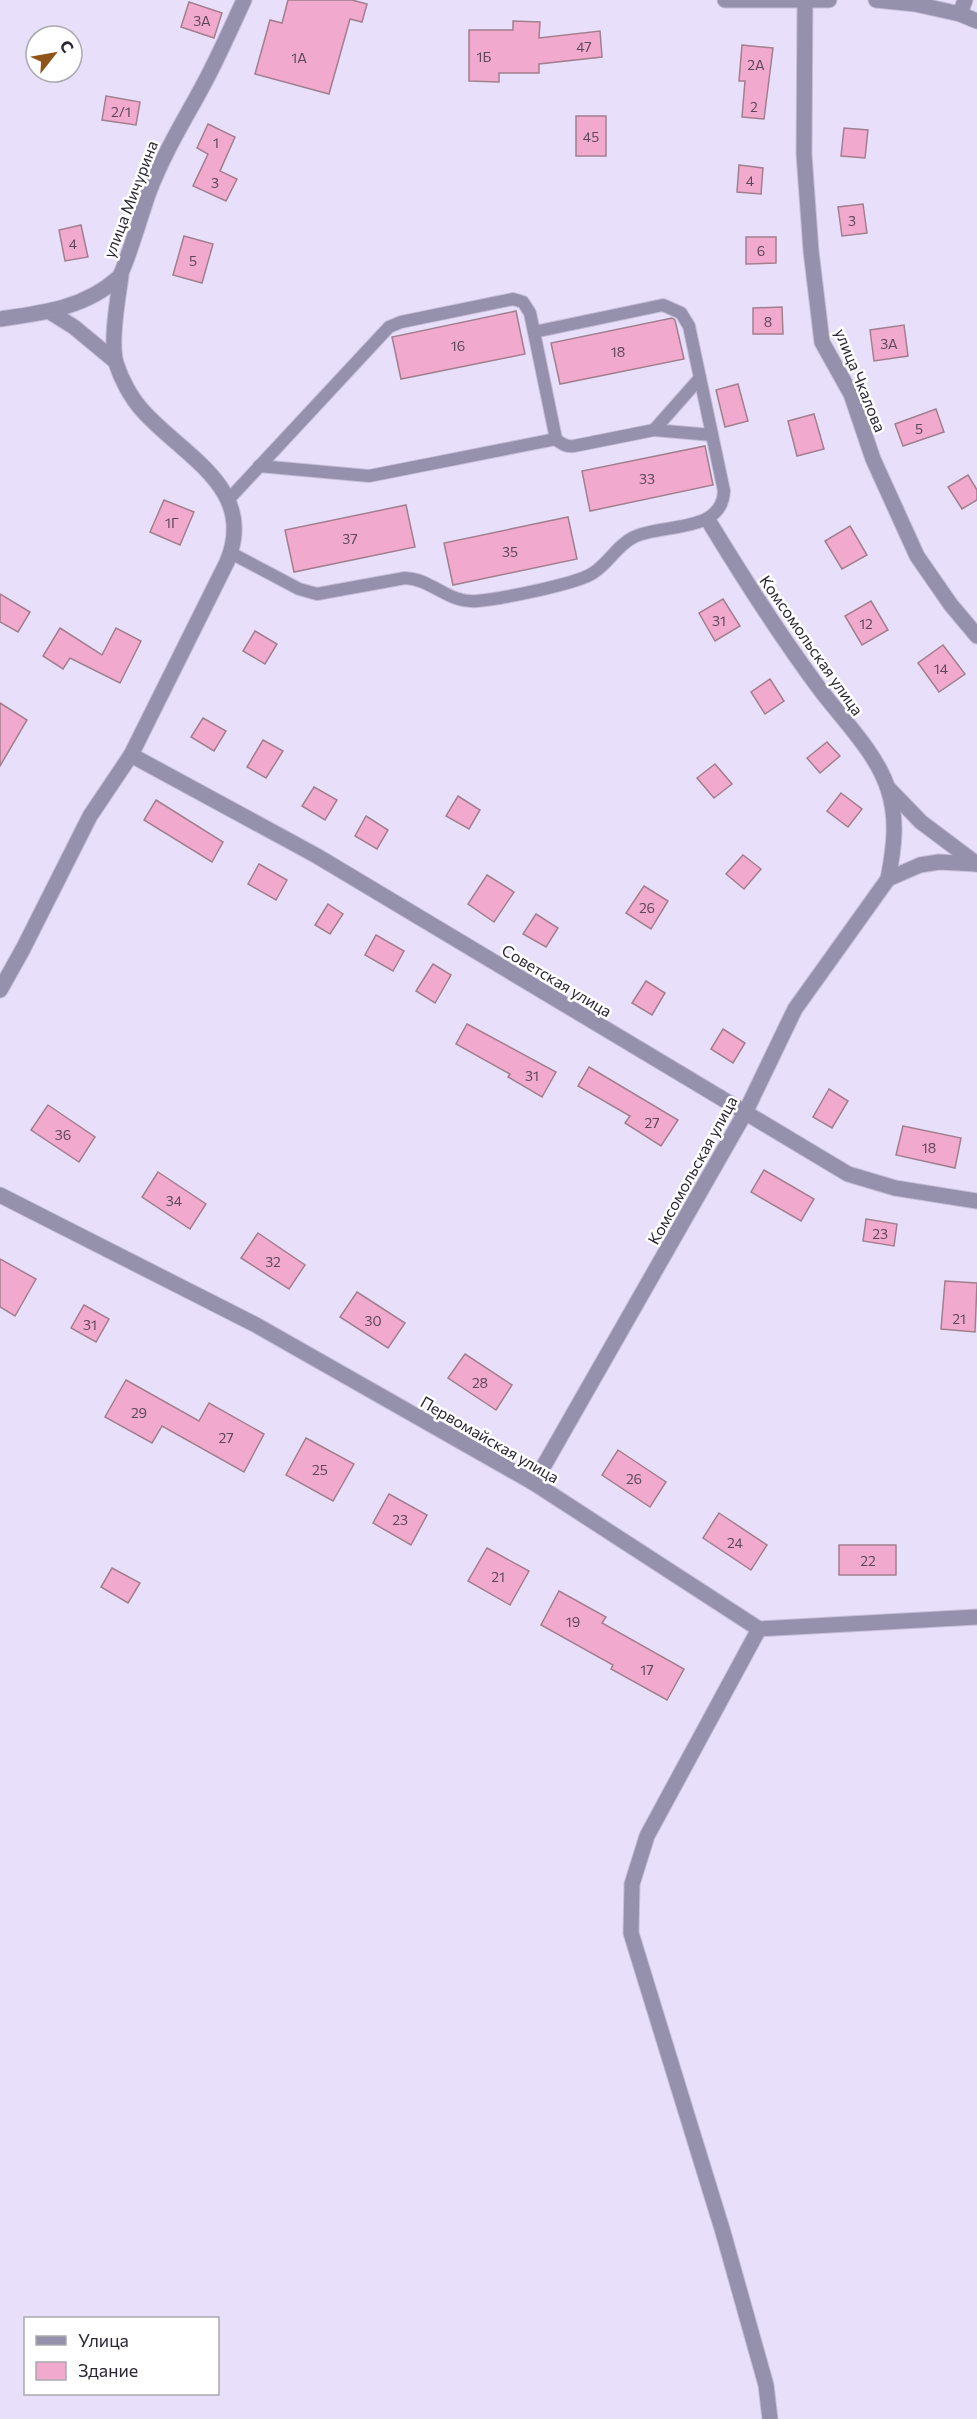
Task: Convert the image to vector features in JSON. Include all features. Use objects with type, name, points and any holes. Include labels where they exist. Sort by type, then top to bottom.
[{"type":"street","name":"улица Мичурина","points":[[0,319],[50,312],[85,300],[121,276],[140,219],[170,143],[206,80],[244,0]]},
{"type":"street","points":[[725,0],[829,0]]},
{"type":"street","points":[[876,0],[962,7],[977,21]]},
{"type":"street","name":"улица Чкалова","points":[[805,1],[804,154],[811,251],[822,342],[851,394],[873,459],[917,556],[977,636]]},
{"type":"street","points":[[0,990],[24,949],[90,816],[131,754],[231,553],[235,523],[229,499],[216,478],[142,410],[124,382],[115,361],[116,312],[121,276]]},
{"type":"street","points":[[50,312],[74,327],[115,361]]},
{"type":"street","name":"Комсомольская улица","points":[[534,1483],[745,1113],[795,1010],[888,879],[895,844],[895,819],[888,789],[878,764],[788,646],[708,520]]},
{"type":"street","name":"Советская улица","points":[[131,754],[317,856],[848,1174],[895,1188],[977,1202]]},
{"type":"street","name":"Комсомольская улица","points":[[888,789],[921,822],[977,864]]},
{"type":"street","name":"Комсомольская улица","points":[[888,879],[920,866],[939,862],[977,864]]},
{"type":"street","name":"Первомайская улица","points":[[0,1195],[256,1325],[534,1483],[759,1629]]},
{"type":"street","points":[[770,2419],[766,2385],[723,2232],[632,1932],[632,1884],[647,1836],[759,1629],[977,1617]]},
{"type":"lane","points":[[229,499],[378,338],[394,324],[513,299],[519,300],[527,307],[556,439]]},
{"type":"lane","points":[[231,553],[309,593],[328,594],[405,578],[419,579],[458,600],[479,601],[577,581],[594,573],[620,546],[634,537],[708,520],[718,512],[723,503],[724,491],[689,326],[681,313],[672,307],[663,305],[534,332]]},
{"type":"lane","points":[[654,430],[700,378]]},
{"type":"lane","points":[[260,466],[369,476],[556,439],[568,446],[654,430],[712,435]]},
{"type":"building","points":[[288,0],[352,0],[367,4],[362,22],[350,19],[329,94],[255,74],[270,20],[282,23]]},
{"type":"building","points":[[189,2],[222,13],[214,38],[181,27]]},
{"type":"building","points":[[513,21],[540,22],[539,38],[600,31],[602,57],[539,64],[539,73],[499,73],[499,82],[469,81],[469,30],[513,30]]},
{"type":"building","points":[[742,45],[773,48],[764,119],[742,117],[745,81],[739,81]]},
{"type":"building","points":[[106,96],[140,102],[136,125],[102,120]]},
{"type":"building","points":[[576,116],[606,116],[606,156],[576,156]]},
{"type":"building","points":[[208,124],[235,137],[220,171],[237,179],[226,201],[193,186],[208,154],[197,148]]},
{"type":"building","points":[[844,128],[868,130],[865,158],[841,156]]},
{"type":"building","points":[[739,165],[763,168],[761,194],[737,192]]},
{"type":"building","points":[[863,204],[867,233],[842,236],[838,207]]},
{"type":"building","points":[[81,225],[88,257],[65,261],[59,230]]},
{"type":"building","points":[[184,236],[213,244],[202,283],[173,275]]},
{"type":"building","points":[[746,237],[776,237],[776,263],[746,264]]},
{"type":"building","points":[[782,307],[783,334],[753,334],[753,308]]},
{"type":"building","points":[[516,311],[525,354],[401,379],[392,337]]},
{"type":"building","points":[[672,318],[675,320],[684,359],[560,384],[551,343]]},
{"type":"building","points":[[904,325],[908,356],[874,361],[870,330]]},
{"type":"building","points":[[738,384],[748,421],[725,427],[716,390]]},
{"type":"building","points":[[936,409],[944,432],[903,446],[895,424]]},
{"type":"building","points":[[814,414],[824,449],[797,456],[788,421]]},
{"type":"building","points":[[705,446],[713,485],[590,511],[582,471]]},
{"type":"building","points":[[968,475],[977,490],[977,500],[962,509],[948,487]]},
{"type":"building","points":[[164,500],[194,512],[180,545],[150,532]]},
{"type":"building","points":[[406,505],[415,547],[294,572],[285,530]]},
{"type":"building","points":[[568,517],[577,559],[453,585],[444,543]]},
{"type":"building","points":[[850,526],[867,555],[842,569],[825,541]]},
{"type":"building","points":[[0,594],[30,612],[18,632],[0,622]]},
{"type":"building","points":[[723,599],[740,626],[715,641],[699,613]]},
{"type":"building","points":[[871,601],[888,630],[862,645],[845,616]]},
{"type":"building","points":[[60,628],[102,655],[116,628],[141,641],[120,683],[70,658],[63,669],[43,656]]},
{"type":"building","points":[[255,631],[277,644],[265,664],[243,651]]},
{"type":"building","points":[[943,645],[965,674],[939,692],[918,663]]},
{"type":"building","points":[[770,679],[784,701],[765,714],[751,692]]},
{"type":"building","points":[[0,703],[27,720],[0,766]]},
{"type":"building","points":[[203,718],[226,731],[214,751],[191,737]]},
{"type":"building","points":[[263,740],[283,751],[266,778],[247,767]]},
{"type":"building","points":[[827,742],[840,756],[820,773],[807,758]]},
{"type":"building","points":[[715,764],[732,784],[714,798],[697,778]]},
{"type":"building","points":[[314,787],[337,800],[325,820],[302,806]]},
{"type":"building","points":[[841,793],[862,809],[848,827],[827,811]]},
{"type":"building","points":[[458,796],[480,810],[469,829],[446,816]]},
{"type":"building","points":[[156,800],[223,842],[212,862],[144,820]]},
{"type":"building","points":[[366,816],[388,830],[377,849],[355,836]]},
{"type":"building","points":[[743,855],[761,869],[744,889],[726,874]]},
{"type":"building","points":[[259,864],[287,880],[276,900],[248,884]]},
{"type":"building","points":[[487,875],[514,892],[494,922],[468,904]]},
{"type":"building","points":[[644,886],[668,901],[651,929],[626,913]]},
{"type":"building","points":[[328,904],[343,914],[330,934],[315,925]]},
{"type":"building","points":[[536,914],[558,928],[546,947],[523,934]]},
{"type":"building","points":[[376,935],[404,951],[393,971],[365,955]]},
{"type":"building","points":[[433,964],[451,975],[435,1003],[416,991]]},
{"type":"building","points":[[646,981],[665,993],[652,1015],[632,1003]]},
{"type":"building","points":[[467,1024],[556,1072],[542,1097],[508,1077],[510,1074],[456,1044]]},
{"type":"building","points":[[723,1029],[745,1043],[733,1063],[711,1049]]},
{"type":"building","points":[[589,1067],[678,1120],[661,1146],[625,1123],[630,1116],[578,1086]]},
{"type":"building","points":[[829,1089],[848,1101],[832,1128],[813,1117]]},
{"type":"building","points":[[48,1105],[95,1137],[79,1162],[31,1130]]},
{"type":"building","points":[[903,1126],[961,1138],[955,1168],[896,1155]]},
{"type":"building","points":[[764,1170],[814,1199],[801,1221],[751,1192]]},
{"type":"building","points":[[158,1172],[206,1204],[190,1229],[142,1197]]},
{"type":"building","points":[[866,1219],[897,1224],[894,1246],[863,1241]]},
{"type":"building","points":[[258,1233],[305,1265],[289,1289],[241,1258]]},
{"type":"building","points":[[0,1259],[36,1279],[15,1316],[0,1307]]},
{"type":"building","points":[[945,1281],[977,1283],[975,1332],[941,1329]]},
{"type":"building","points":[[357,1292],[405,1323],[388,1348],[340,1317]]},
{"type":"building","points":[[84,1305],[109,1319],[96,1342],[71,1328]]},
{"type":"building","points":[[465,1354],[512,1385],[496,1410],[448,1378]]},
{"type":"building","points":[[126,1380],[199,1421],[209,1403],[264,1434],[244,1472],[162,1426],[152,1443],[105,1417]]},
{"type":"building","points":[[306,1438],[354,1464],[333,1501],[286,1475]]},
{"type":"building","points":[[618,1450],[666,1482],[650,1507],[602,1475]]},
{"type":"building","points":[[389,1494],[427,1515],[411,1545],[373,1523]]},
{"type":"building","points":[[719,1513],[767,1545],[751,1570],[703,1538]]},
{"type":"building","points":[[839,1545],[896,1545],[896,1575],[839,1575]]},
{"type":"building","points":[[487,1548],[529,1571],[510,1605],[468,1581]]},
{"type":"building","points":[[112,1568],[140,1583],[128,1603],[101,1587]]},
{"type":"building","points":[[559,1591],[606,1617],[602,1623],[684,1669],[667,1700],[611,1669],[613,1665],[541,1625]]}]
